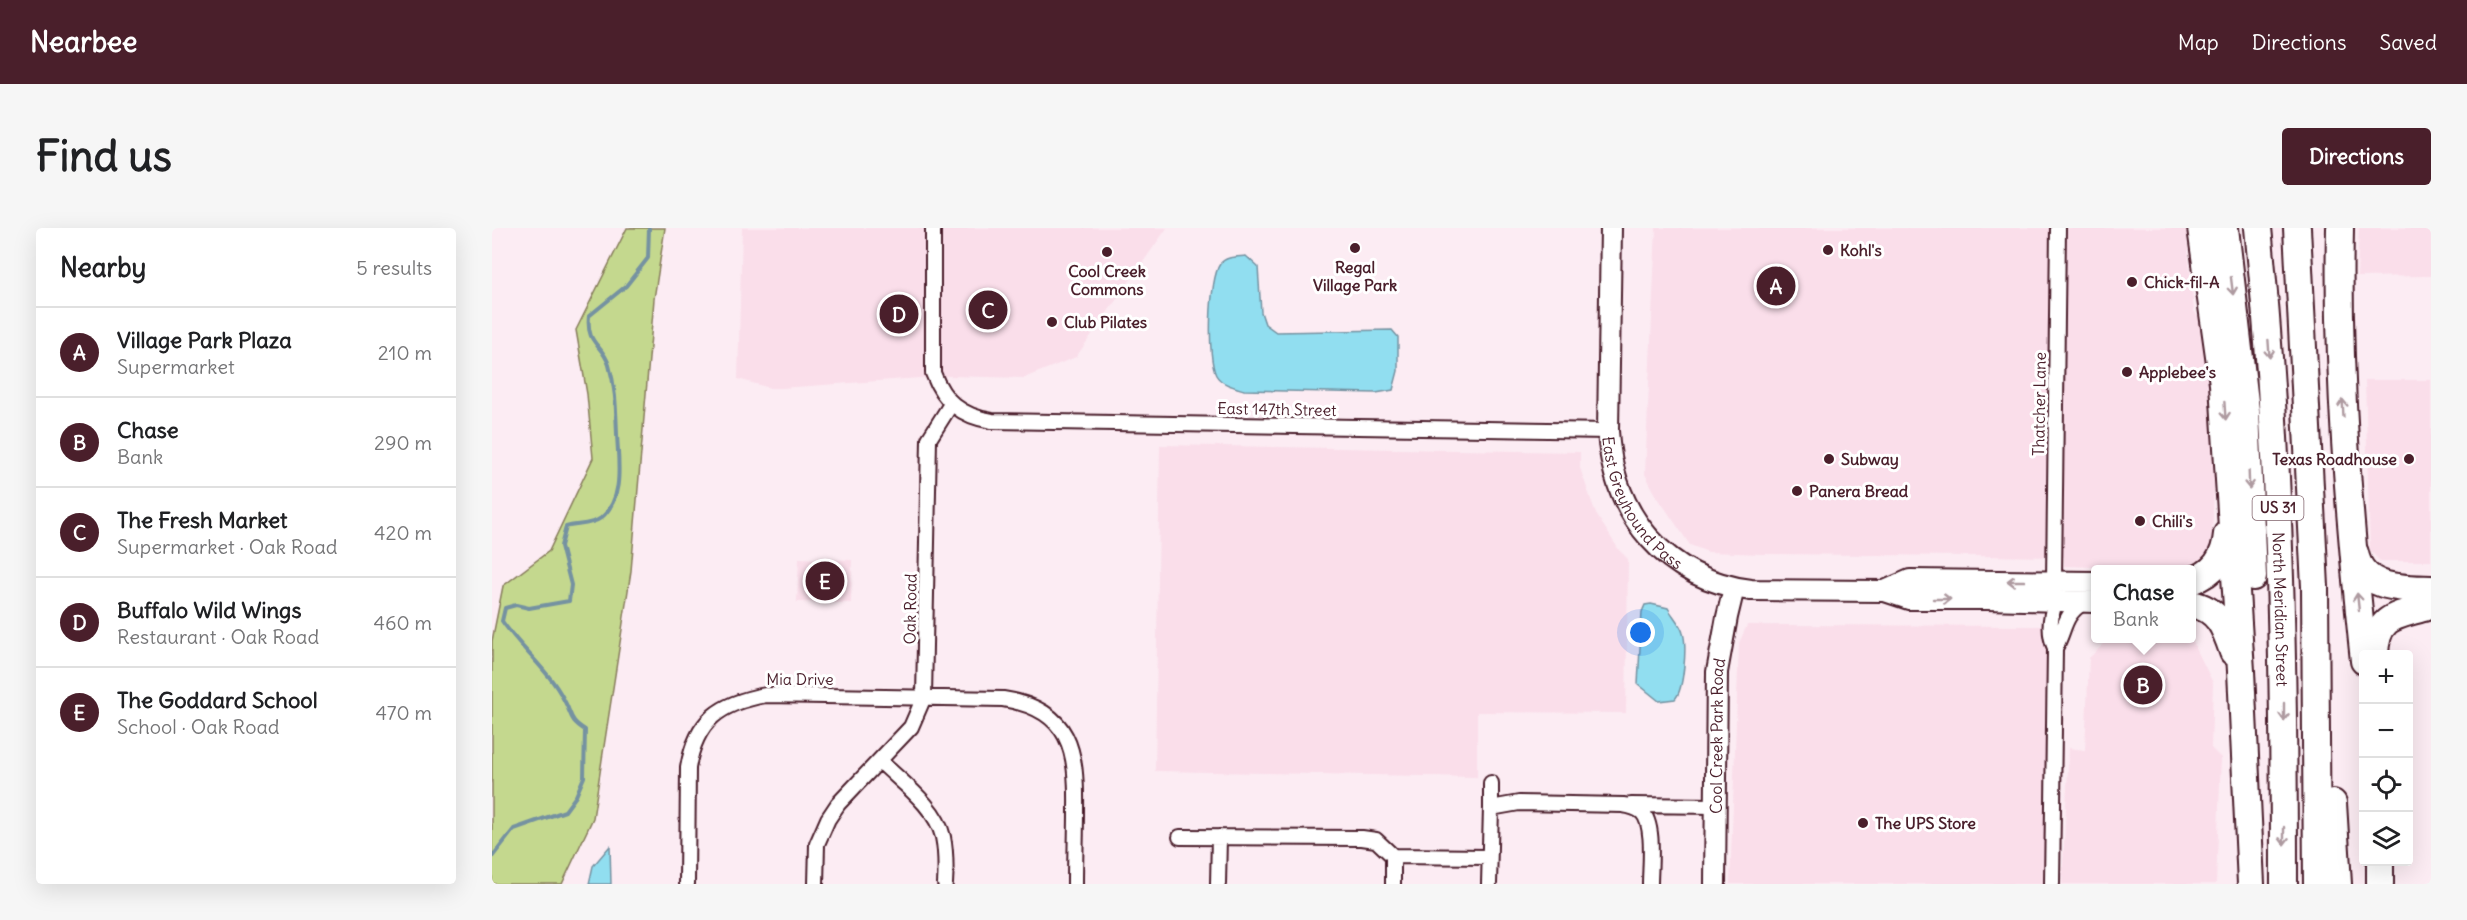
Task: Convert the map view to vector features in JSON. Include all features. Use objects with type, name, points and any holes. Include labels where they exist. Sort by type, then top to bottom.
[{"type":"highway","points":[[2201,228],[2219,339],[2228,441],[2251,884]]},
{"type":"highway","points":[[2224,228],[2242,367],[2248,443],[2258,769],[2256,884]]},
{"type":"highway","name":"North Meridian Street","points":[[2258,228],[2269,345],[2279,535],[2284,703],[2284,884]]},
{"type":"highway","name":"North Meridian Street","points":[[2297,228],[2314,539],[2317,884]]},
{"type":"highway","points":[[2305,228],[2306,383]]},
{"type":"highway","points":[[2340,228],[2339,332],[2350,521],[2363,650]]},
{"type":"highway","points":[[2196,578],[2213,570],[2221,558],[2226,543],[2228,441]]},
{"type":"highway","points":[[2350,521],[2356,558],[2362,571],[2383,585],[2429,602]]},
{"type":"highway","points":[[2314,539],[2338,884]]},
{"type":"highway","points":[[2375,650],[2377,635],[2385,622],[2391,617],[2429,602]]},
{"type":"highway","points":[[2196,606],[2210,610],[2220,619],[2241,671]]},
{"type":"highway","points":[[2380,866],[2380,884]]},
{"type":"street","points":[[933,228],[932,360],[937,384],[951,404]]},
{"type":"street","name":"East Greyhound Pass","points":[[1611,228],[1608,431],[1611,458],[1621,495],[1633,517],[1649,538],[1667,555],[1711,580],[1734,588],[1885,591],[1910,580],[2055,590],[2090,602]]},
{"type":"street","name":"Thatcher Lane","points":[[2055,648],[2050,638],[2055,590],[2058,228]]},
{"type":"street","name":"East 147th Street","points":[[951,404],[971,416],[992,421],[1608,431]]},
{"type":"street","name":"Oak Road","points":[[924,697],[929,439],[951,404]]},
{"type":"street","name":"East Greyhound Pass","points":[[2055,590],[2091,583]]},
{"type":"street","name":"Cool Creek Park Road","points":[[1715,884],[1717,672],[1726,617],[1734,588]]},
{"type":"street","name":"Thatcher Lane","points":[[2052,884],[2055,648],[2066,619],[2076,607],[2090,602]]},
{"type":"street","name":"Mia Drive","points":[[687,884],[688,768],[697,735],[717,712],[741,699],[766,695],[924,697]]},
{"type":"street","points":[[816,884],[817,844],[828,819],[838,804],[911,727],[924,697],[1021,701],[1042,711],[1057,724],[1071,748],[1077,772],[1075,884]]},
{"type":"street","points":[[880,761],[922,802],[934,818],[942,834],[946,860],[945,884]]},
{"type":"street","points":[[1489,884],[1491,783]]},
{"type":"street","points":[[1491,808],[1519,803],[1716,806]]},
{"type":"street","points":[[1623,805],[1636,807],[1644,813],[1649,824],[1650,884]]},
{"type":"street","points":[[1180,837],[1362,838],[1376,840],[1393,856],[1490,857]]},
{"type":"street","points":[[1218,884],[1219,837]]},
{"type":"street","points":[[1393,856],[1393,884]]},
{"type":"shaded area","points":[[742,228],[1167,228],[1076,357],[1024,378],[948,376],[770,388],[738,379]]},
{"type":"shaded area","points":[[1656,228],[2186,228],[2194,311],[2204,324],[2209,407],[2216,446],[2212,534],[2207,555],[2196,566],[2064,566],[2064,557],[1708,552],[1690,545],[1656,495],[1645,474]]},
{"type":"shaded area","points":[[2359,228],[2431,228],[2431,276],[2357,277]]},
{"type":"shaded area","points":[[2365,380],[2431,380],[2431,561],[2380,561],[2370,551]]},
{"type":"shaded area","points":[[1160,445],[1580,452],[1580,468],[1596,514],[1619,550],[1628,559],[1626,713],[1477,712],[1477,777],[1155,771]]},
{"type":"shaded area","points":[[799,558],[852,560],[851,603],[797,602]]},
{"type":"shaded area","points":[[1747,625],[2047,626],[2044,884],[1730,884],[1739,643]]},
{"type":"shaded area","points":[[2105,643],[2193,643],[2213,683],[2211,748],[2221,758],[2216,884],[2062,884],[2069,748],[2085,750],[2089,658]]},
{"type":"green space","points":[[627,228],[665,228],[654,299],[631,571],[593,818],[562,884],[492,884],[492,641],[503,586],[549,551],[593,458],[587,394],[576,330]]},
{"type":"water","points":[[1246,256],[1258,267],[1261,312],[1265,324],[1276,332],[1392,330],[1398,337],[1398,371],[1393,390],[1376,393],[1244,390],[1221,381],[1216,375],[1211,353],[1213,285],[1222,261],[1232,257]]},
{"type":"water","points":[[1645,605],[1668,608],[1683,633],[1684,667],[1681,686],[1675,699],[1659,701],[1638,684],[1642,612]]},
{"type":"water","points":[[610,846],[611,884],[589,884],[593,866]]},
{"type":"waterway","points":[[492,857],[514,829],[565,811],[576,796],[584,777],[585,730],[573,720],[551,679],[502,621],[505,608],[516,605],[529,608],[569,601],[571,585],[561,546],[566,527],[589,523],[601,518],[609,510],[614,500],[619,467],[614,391],[609,365],[590,333],[589,316],[626,286],[648,258],[649,228]]},
{"type":"place","name":"Regal Village Park","points":[[1355,248]]},
{"type":"place","name":"Kohl's","points":[[1828,250]]},
{"type":"place","name":"Cool Creek Commons","points":[[1107,252]]},
{"type":"place","name":"Chick-fil-A","points":[[2132,282]]},
{"type":"place","name":"Village Park Plaza","points":[[1776,286]]},
{"type":"place","name":"The Fresh Market","points":[[988,310]]},
{"type":"place","name":"Buffalo Wild Wings","points":[[899,314]]},
{"type":"place","name":"Club Pilates","points":[[1052,322]]},
{"type":"place","name":"Applebee's","points":[[2127,372]]},
{"type":"place","name":"Subway","points":[[1829,459]]},
{"type":"place","name":"Texas Roadhouse","points":[[2409,459]]},
{"type":"place","name":"Panera Bread","points":[[1797,491]]},
{"type":"place","name":"Chili's","points":[[2140,521]]},
{"type":"place","name":"The Goddard School","points":[[825,581]]},
{"type":"place","name":"Chase","points":[[2143,685]]},
{"type":"place","name":"The UPS Store","points":[[1863,823]]}]
